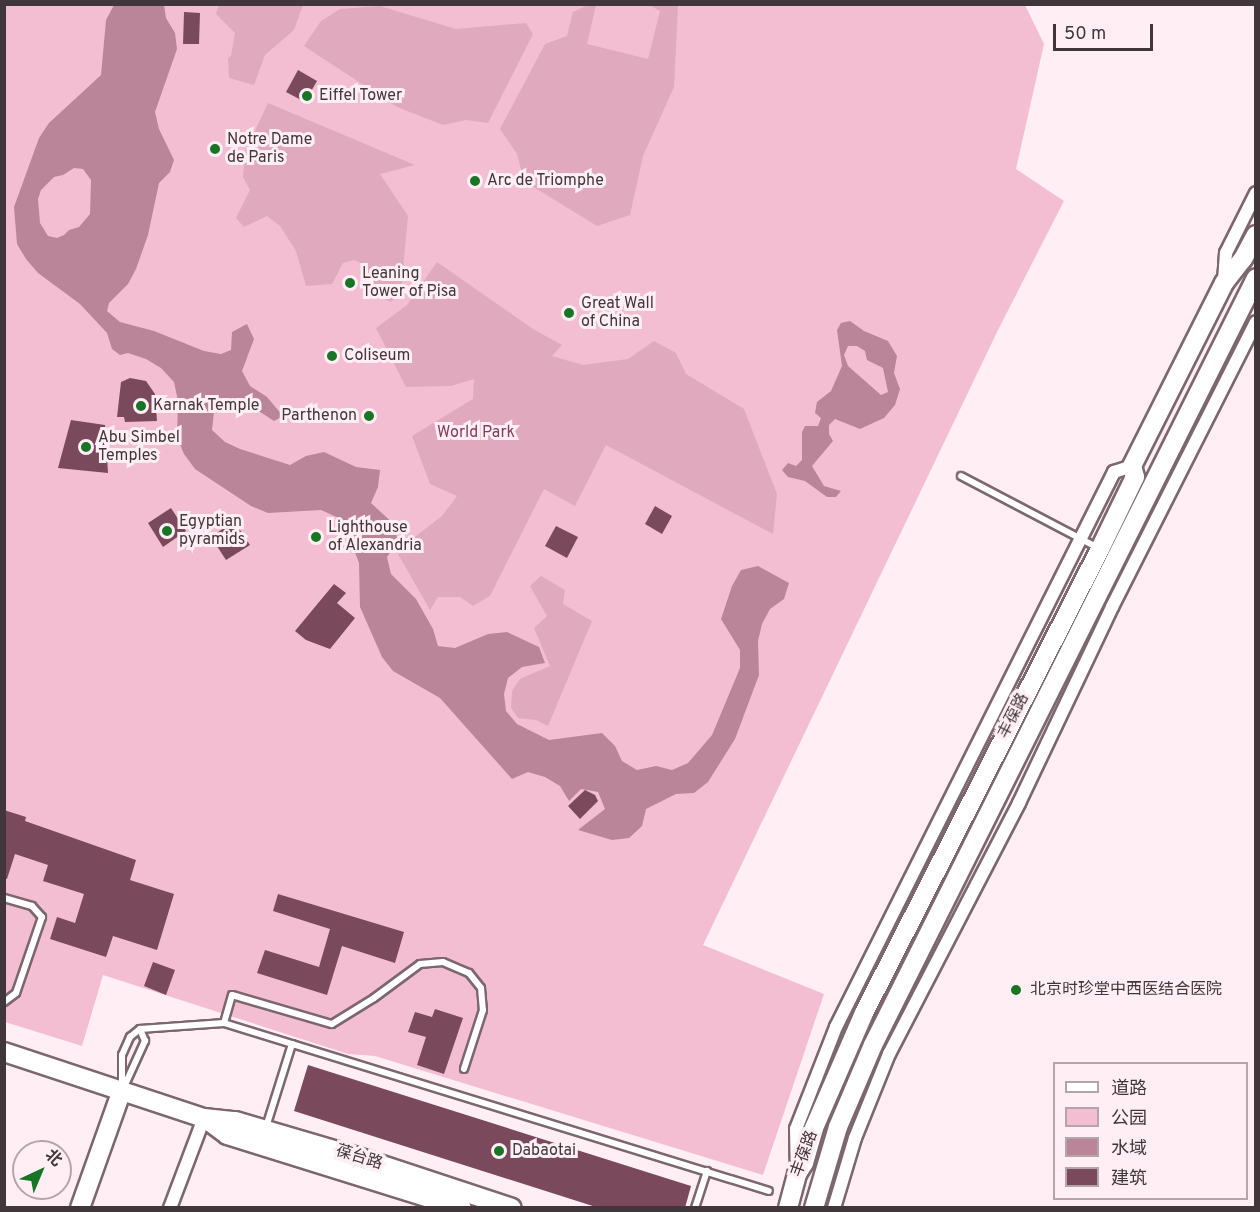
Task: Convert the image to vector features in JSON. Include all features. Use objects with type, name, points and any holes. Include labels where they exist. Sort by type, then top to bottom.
[{"type":"main road","name":"丰葆路","points":[[814,1208],[838,1127],[873,1045],[1108,554],[1135,477],[1132,466],[1224,284],[1243,259],[1256,235]]},
{"type":"main road","name":"丰葆路","points":[[788,1208],[797,1174],[804,1163],[823,1106],[864,1014],[1256,278]]},
{"type":"main road","name":"葆台路","points":[[4,1052],[204,1118],[235,1121],[355,1155],[512,1208]]},
{"type":"main road","points":[[80,1208],[123,1090]]},
{"type":"main road","name":"葆台路","points":[[204,1118],[227,1135],[462,1208]]},
{"type":"street","points":[[1224,284],[1226,254],[1256,194]]},
{"type":"street","points":[[834,1208],[855,1138],[889,1054],[1019,803],[1132,567],[1256,322]]},
{"type":"street","points":[[797,1174],[796,1130],[836,1027],[1114,472],[1132,466]]},
{"type":"street","points":[[170,1208],[204,1118]]},
{"type":"lane","points":[[961,476],[1132,567]]},
{"type":"lane","points":[[4,898],[32,906],[42,917],[16,993],[4,1002]]},
{"type":"lane","points":[[224,1023],[232,994],[332,1024],[375,998],[420,964],[443,963],[469,974],[481,988],[483,1010],[464,1069]]},
{"type":"lane","points":[[123,1090],[122,1055],[130,1037],[141,1029],[224,1023],[769,1191]]},
{"type":"lane","points":[[123,1090],[145,1041],[141,1029]]},
{"type":"lane","points":[[265,1130],[292,1044]]},
{"type":"lane","points":[[695,1208],[707,1171]]},
{"type":"green space","points":[[219,4],[303,5],[294,30],[265,55],[254,85],[229,78],[228,58],[231,56],[235,33],[216,14]]},
{"type":"green space","name":"World Park","points":[[5,5],[1025,5],[1044,44],[1016,169],[1064,201],[999,328],[703,945],[824,994],[763,1175],[375,1056],[348,1054],[103,975],[82,1046],[5,1022]]},
{"type":"green space","points":[[588,5],[596,5],[587,44],[648,59],[660,11],[649,5],[678,5],[674,87],[643,156],[630,215],[597,226],[524,181],[517,154],[500,129],[545,44],[567,36],[573,12]]},
{"type":"green space","points":[[380,6],[456,29],[526,23],[533,34],[488,123],[466,120],[443,125],[397,107],[304,46],[321,21],[340,9]]},
{"type":"green space","points":[[268,103],[415,165],[380,174],[408,216],[401,290],[391,302],[366,291],[367,266],[354,260],[343,263],[332,284],[306,286],[296,251],[280,226],[267,216],[244,227],[236,218],[250,190],[243,177],[245,152]]},
{"type":"green space","points":[[437,262],[533,329],[562,345],[552,356],[583,365],[628,359],[654,341],[676,353],[686,374],[744,409],[777,494],[773,534],[606,445],[575,506],[544,489],[490,596],[473,606],[460,597],[438,597],[430,610],[398,554],[407,543],[442,516],[457,496],[430,484],[412,436],[473,399],[474,379],[451,386],[406,387],[376,328],[407,305]]},
{"type":"green space","points":[[541,576],[565,590],[563,604],[592,621],[548,726],[536,720],[518,718],[511,708],[512,691],[520,679],[550,666],[534,628],[547,616],[530,586]]},
{"type":"water","points":[[114,5],[164,5],[166,18],[175,33],[177,49],[155,112],[159,129],[174,160],[170,172],[159,183],[148,235],[136,269],[128,284],[109,303],[107,311],[120,322],[154,331],[204,351],[221,354],[231,350],[232,332],[247,324],[254,339],[242,371],[250,386],[267,397],[283,416],[274,421],[245,402],[227,401],[214,412],[212,430],[225,442],[240,449],[290,465],[306,456],[324,452],[356,467],[380,470],[378,487],[371,503],[396,526],[397,543],[387,557],[391,574],[416,599],[433,629],[438,646],[455,648],[488,634],[507,632],[539,647],[545,663],[522,667],[508,678],[504,694],[506,711],[517,724],[549,740],[602,733],[615,746],[622,761],[637,770],[656,766],[672,770],[688,763],[712,735],[740,668],[740,650],[721,619],[732,586],[741,570],[758,566],[789,583],[784,599],[770,609],[762,624],[758,641],[759,675],[735,739],[708,782],[694,793],[676,794],[646,809],[642,826],[629,838],[612,840],[578,830],[605,809],[598,792],[581,789],[569,801],[560,786],[545,777],[528,772],[512,779],[440,698],[393,671],[382,657],[360,607],[359,563],[343,520],[321,510],[268,513],[251,506],[195,469],[184,454],[177,437],[178,401],[174,382],[161,368],[146,359],[128,353],[120,355],[112,349],[107,333],[80,304],[38,273],[26,259],[17,244],[14,207],[39,138],[49,123],[101,75],[106,20]],"holes":[[[74,168],[83,169],[91,180],[90,214],[79,227],[69,230],[64,235],[57,238],[48,236],[40,223],[38,199],[41,190],[54,177],[63,175]]]},
{"type":"water","points":[[850,321],[864,331],[888,341],[897,356],[894,373],[900,389],[895,405],[884,418],[860,429],[835,419],[829,425],[829,434],[833,441],[812,466],[824,486],[841,491],[836,497],[827,497],[805,481],[788,477],[782,470],[788,463],[796,466],[802,460],[802,432],[805,426],[818,426],[821,418],[815,413],[817,402],[831,391],[842,366],[837,330],[841,323]],"holes":[[[848,346],[857,346],[865,351],[867,360],[883,368],[888,392],[881,395],[848,366],[844,355]]]},
{"type":"building","points":[[184,12],[200,13],[199,44],[183,44]]},
{"type":"building","points":[[298,70],[317,81],[305,102],[286,92]]},
{"type":"building","points":[[130,378],[146,381],[155,394],[157,421],[125,422],[124,417],[117,417],[121,382]]},
{"type":"building","points":[[71,420],[105,425],[108,473],[58,468]]},
{"type":"building","points":[[655,506],[672,516],[662,534],[645,524]]},
{"type":"building","points":[[171,508],[186,531],[163,547],[148,523]]},
{"type":"building","points":[[234,521],[250,545],[226,560],[211,537]]},
{"type":"building","points":[[556,526],[578,537],[567,558],[545,546]]},
{"type":"building","points":[[334,584],[346,593],[337,603],[355,618],[330,649],[306,640],[295,631]]},
{"type":"building","points":[[585,790],[595,795],[598,801],[580,819],[568,806]]},
{"type":"building","points":[[4,810],[26,817],[25,821],[136,860],[130,880],[174,894],[157,950],[113,936],[106,957],[50,939],[57,917],[75,923],[84,894],[43,881],[48,865],[15,854],[7,879],[4,878]]},
{"type":"building","points":[[278,894],[404,932],[395,963],[342,946],[327,995],[257,973],[265,950],[319,967],[330,929],[273,911]]},
{"type":"building","points":[[153,962],[175,970],[166,995],[144,986]]},
{"type":"building","points":[[435,1009],[463,1018],[444,1074],[417,1065],[426,1037],[408,1032],[415,1012],[432,1017]]},
{"type":"building","points":[[308,1065],[691,1186],[685,1208],[599,1208],[294,1111]]},
{"type":"place","name":"Eiffel Tower","points":[[307,96]]},
{"type":"place","name":"Notre Dame de Paris","points":[[215,149]]},
{"type":"place","name":"Arc de Triomphe","points":[[475,181]]},
{"type":"place","name":"Leaning Tower of Pisa","points":[[350,283]]},
{"type":"place","name":"Great Wall of China","points":[[569,313]]},
{"type":"place","name":"Coliseum","points":[[332,356]]},
{"type":"place","name":"Karnak Temple","points":[[141,406]]},
{"type":"place","name":"Parthenon","points":[[369,416]]},
{"type":"place","name":"Abu Simbel Temples","points":[[86,447]]},
{"type":"place","name":"Egyptian pyramids","points":[[167,531]]},
{"type":"place","name":"Lighthouse of Alexandria","points":[[316,537]]},
{"type":"place","name":"北京时珍堂中西医结合医院","points":[[1016,990]]},
{"type":"place","name":"Dabaotai","points":[[499,1151]]}]
